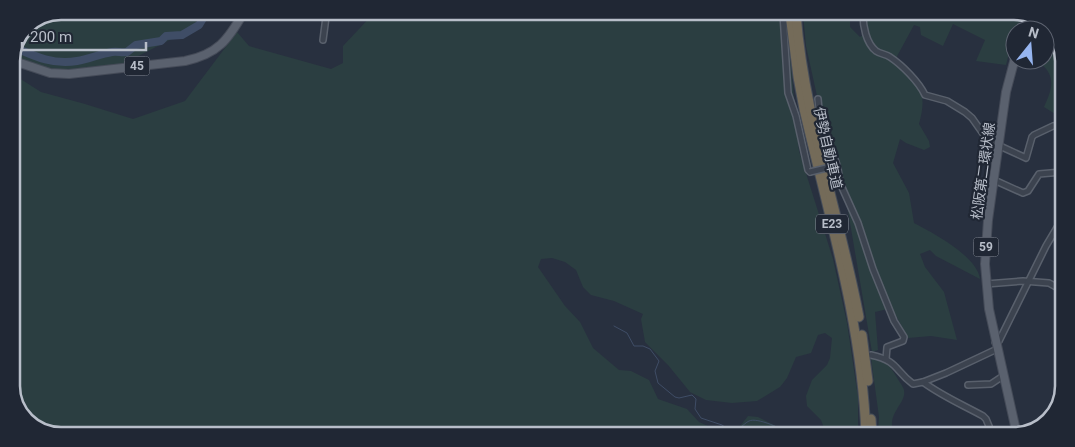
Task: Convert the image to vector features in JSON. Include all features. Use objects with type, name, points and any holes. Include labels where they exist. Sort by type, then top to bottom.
[{"type":"highway","name":"伊勢自動車道","points":[[791,20],[804,109],[854,324],[865,427]]},
{"type":"highway","name":"伊勢自動車道","points":[[797,20],[810,108],[848,262],[860,323],[868,375],[871,427]]},
{"type":"main road","name":"45","points":[[20,63],[50,73],[69,74],[193,59],[214,51],[221,46],[239,20]]},
{"type":"main road","name":"松阪第二環状線","points":[[1012,70],[1006,92],[988,220],[985,264],[988,310],[1015,427]]},
{"type":"street","points":[[323,40],[326,20]]},
{"type":"street","points":[[783,20],[788,93],[796,116],[808,170],[810,172],[836,166]]},
{"type":"street","points":[[864,20],[870,44],[876,52],[890,57],[917,82],[925,95],[947,101],[965,112],[972,118],[984,135],[994,143],[1026,158],[1032,137],[1055,126]]},
{"type":"street","points":[[818,99],[821,123],[830,150],[835,158],[840,183],[858,223],[868,257],[886,303],[894,322],[904,336],[903,341],[887,347],[886,358]]},
{"type":"street","points":[[994,180],[1023,194],[1028,191],[1038,174],[1055,173]]},
{"type":"street","points":[[871,355],[886,358],[913,384],[946,374],[996,346],[1055,231]]},
{"type":"street","points":[[986,284],[1023,282],[1049,283],[1055,286]]},
{"type":"street","points":[[968,386],[991,384],[1003,376]]},
{"type":"street","points":[[923,382],[986,419],[989,427]]},
{"type":"shaded area","points":[[61,20],[197,20],[191,29],[113,69],[50,73],[20,61],[21,50],[28,36],[45,23]]},
{"type":"shaded area","points":[[367,20],[787,20],[799,151],[833,259],[847,323],[858,397],[858,427],[824,427],[821,420],[807,406],[806,396],[812,380],[827,365],[830,358],[832,338],[825,333],[818,335],[811,353],[796,357],[787,378],[780,387],[757,401],[732,403],[706,400],[690,392],[668,365],[645,342],[641,319],[643,314],[614,301],[591,295],[583,287],[576,270],[565,262],[552,258],[541,259],[538,267],[565,306],[580,322],[593,348],[619,370],[631,371],[649,380],[658,399],[687,409],[699,422],[710,427],[61,427],[40,422],[27,409],[20,389],[20,79],[41,92],[133,119],[185,101],[237,32],[249,46],[331,69],[343,63],[343,46]]},
{"type":"shaded area","points":[[804,20],[850,20],[850,27],[860,37],[863,35],[862,20],[1005,20],[1005,65],[976,61],[985,40],[953,24],[943,46],[921,35],[920,27],[914,25],[895,60],[915,82],[922,95],[922,112],[919,124],[929,141],[930,147],[924,150],[900,139],[893,163],[909,193],[914,223],[963,254],[977,270],[980,279],[936,256],[930,250],[920,254],[925,267],[944,292],[957,340],[931,336],[908,338],[892,308],[875,312],[878,350],[872,352],[839,158],[821,114],[806,46]]},
{"type":"shaded area","points":[[1055,70],[1055,114],[1044,107],[1051,87],[1050,76],[1047,71]]},
{"type":"shaded area","points":[[871,358],[889,366],[904,390],[904,395],[892,421],[892,427],[878,427],[879,417]]},
{"type":"shaded area","points":[[748,416],[758,417],[778,427],[739,427]]},
{"type":"waterway","points":[[21,50],[53,61],[77,61],[112,52],[127,52],[136,45],[161,41],[166,36],[182,35],[199,25],[202,20]]},
{"type":"waterway","points":[[614,326],[627,333],[634,346],[643,346],[650,349],[659,361],[655,371],[658,383],[675,397],[692,395],[696,399],[695,409],[701,418],[725,427]]},
{"type":"waterway","points":[[741,427],[753,420],[776,427]]}]
